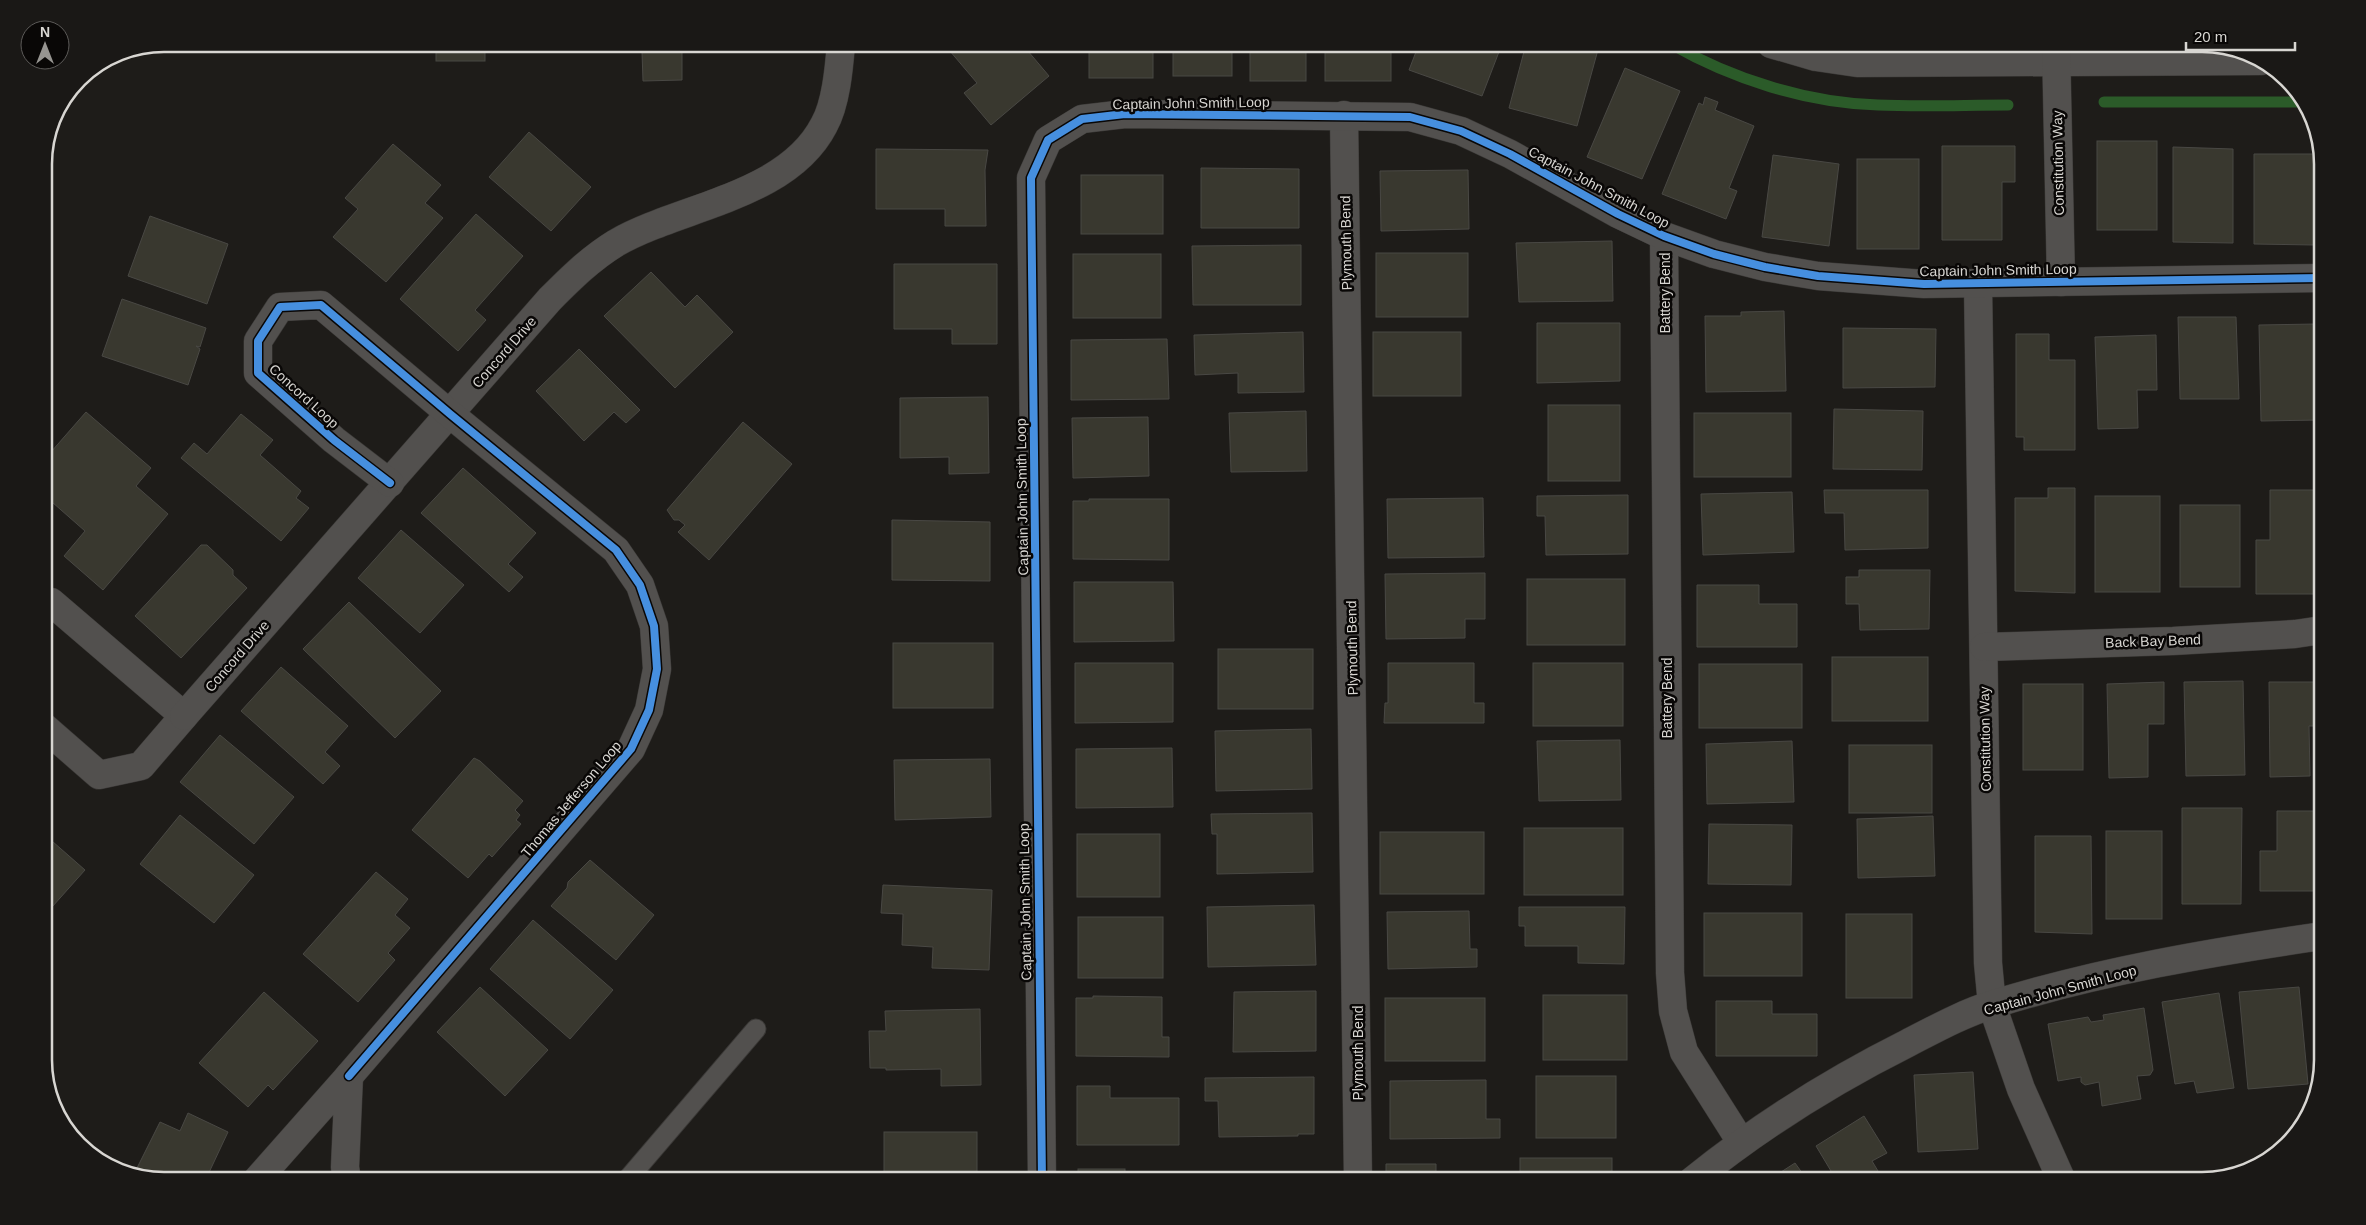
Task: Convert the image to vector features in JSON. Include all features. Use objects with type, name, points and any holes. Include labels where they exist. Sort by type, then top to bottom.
[{"type":"street","name":"Concord Drive","points":[[53,735],[100,775],[141,766],[550,299],[581,267],[617,243],[760,184],[798,160],[825,125],[837,82],[840,53]]},
{"type":"street","points":[[1805,53],[1857,62],[2056,53],[2243,60]]},
{"type":"street","name":"Constitution Way","points":[[2056,53],[2061,282]]},
{"type":"street","name":"Captain John Smith Loop","points":[[1042,1172],[1031,178],[1048,140],[1082,119],[1125,114],[1410,117],[1461,131],[1510,154],[1618,214],[1664,236],[1723,256],[1765,267],[1818,276],[1915,284],[2313,278]]},
{"type":"street","name":"Plymouth Bend","points":[[1344,115],[1358,1172]]},
{"type":"street","name":"Battery Bend","points":[[1664,236],[1669,963],[1673,1011],[1684,1052],[1741,1142]]},
{"type":"street","name":"Constitution Way","points":[[1978,284],[1988,963],[1992,1005],[2021,1088],[2058,1172]]},
{"type":"street","name":"Concord Loop","points":[[390,483],[334,440],[258,373],[258,342],[280,306],[321,305],[450,414]]},
{"type":"street","name":"Thomas Jefferson Loop","points":[[264,1172],[631,749],[649,710],[657,669],[654,626],[640,586],[616,550],[450,414]]},
{"type":"street","points":[[53,604],[184,716]]},
{"type":"street","name":"Back Bay Bend","points":[[1984,647],[2173,641],[2314,631]]},
{"type":"street","name":"Captain John Smith Loop","points":[[1703,1172],[1741,1142],[1806,1099],[1866,1064],[1928,1032],[1992,1005],[2091,979],[2191,957],[2314,937]]},
{"type":"street","points":[[346,1172],[349,1076]]},
{"type":"lane","points":[[634,1172],[756,1030]]},
{"type":"building","points":[[436,53],[485,53],[485,61],[436,61]]},
{"type":"building","points":[[642,53],[682,53],[682,80],[643,81]]},
{"type":"building","points":[[952,53],[1030,53],[1049,76],[991,125],[964,93],[977,83]]},
{"type":"building","points":[[1089,53],[1153,53],[1153,78],[1089,78]]},
{"type":"building","points":[[1173,53],[1232,53],[1232,76],[1173,76]]},
{"type":"building","points":[[1250,53],[1306,53],[1306,81],[1250,81]]},
{"type":"building","points":[[1325,53],[1391,53],[1391,81],[1325,81]]},
{"type":"building","points":[[1416,53],[1499,53],[1482,96],[1409,70]]},
{"type":"building","points":[[1524,53],[1597,53],[1577,126],[1509,108]]},
{"type":"building","points":[[1625,68],[1680,91],[1642,179],[1587,157]]},
{"type":"building","points":[[1705,97],[1718,102],[1715,110],[1754,126],[1729,188],[1737,191],[1726,219],[1662,194],[1699,103],[1703,105]]},
{"type":"building","points":[[529,132],[591,187],[551,231],[489,177]]},
{"type":"building","points":[[2097,141],[2157,141],[2157,230],[2097,230]]},
{"type":"building","points":[[393,144],[441,185],[425,203],[443,218],[386,282],[333,237],[358,209],[345,198]]},
{"type":"building","points":[[1942,146],[2015,146],[2015,182],[2002,182],[2002,240],[1942,240]]},
{"type":"building","points":[[2173,147],[2233,149],[2233,243],[2173,242]]},
{"type":"building","points":[[876,149],[988,150],[985,170],[986,226],[945,226],[945,209],[876,209]]},
{"type":"building","points":[[2254,154],[2313,154],[2313,245],[2254,244]]},
{"type":"building","points":[[1773,155],[1839,164],[1829,246],[1762,237]]},
{"type":"building","points":[[1857,159],[1919,159],[1919,249],[1857,249]]},
{"type":"building","points":[[1201,168],[1299,169],[1299,228],[1201,228]]},
{"type":"building","points":[[1468,170],[1469,229],[1381,231],[1380,171]]},
{"type":"building","points":[[1081,175],[1163,175],[1163,234],[1081,234]]},
{"type":"building","points":[[476,214],[523,256],[475,310],[486,320],[458,351],[400,299]]},
{"type":"building","points":[[150,216],[228,244],[207,304],[128,276]]},
{"type":"building","points":[[1612,241],[1613,301],[1519,302],[1516,243]]},
{"type":"building","points":[[1301,245],[1301,305],[1193,305],[1192,246]]},
{"type":"building","points":[[1376,253],[1468,253],[1468,317],[1376,317]]},
{"type":"building","points":[[1073,254],[1161,254],[1161,318],[1073,318]]},
{"type":"building","points":[[894,264],[997,264],[997,344],[952,344],[952,329],[894,329]]},
{"type":"building","points":[[651,272],[685,307],[697,295],[733,332],[675,388],[604,316]]},
{"type":"building","points":[[122,299],[206,328],[200,347],[196,346],[200,349],[188,385],[102,356]]},
{"type":"building","points":[[1784,311],[1786,391],[1706,392],[1705,316],[1741,316],[1741,312]]},
{"type":"building","points":[[2178,317],[2236,317],[2239,399],[2180,399]]},
{"type":"building","points":[[1537,323],[1620,323],[1620,381],[1537,383]]},
{"type":"building","points":[[2313,324],[2313,420],[2261,421],[2259,325]]},
{"type":"building","points":[[1843,328],[1936,329],[1935,387],[1843,388]]},
{"type":"building","points":[[1303,332],[1304,392],[1238,393],[1238,373],[1195,375],[1194,335]]},
{"type":"building","points":[[1373,332],[1461,332],[1461,396],[1373,396]]},
{"type":"building","points":[[2016,334],[2049,334],[2049,360],[2075,360],[2075,450],[2024,450],[2024,437],[2016,437]]},
{"type":"building","points":[[2156,335],[2157,390],[2137,390],[2138,428],[2098,429],[2095,337]]},
{"type":"building","points":[[1167,339],[1169,399],[1071,400],[1071,340]]},
{"type":"building","points":[[579,349],[640,410],[626,423],[614,412],[584,441],[536,391]]},
{"type":"building","points":[[988,397],[989,473],[949,474],[949,457],[900,458],[900,398]]},
{"type":"building","points":[[1548,405],[1620,405],[1620,481],[1548,481]]},
{"type":"building","points":[[1834,409],[1923,411],[1922,470],[1833,469]]},
{"type":"building","points":[[1306,411],[1307,471],[1231,472],[1229,413]]},
{"type":"building","points":[[86,412],[151,468],[136,486],[168,514],[103,590],[64,556],[85,531],[53,503],[53,450]]},
{"type":"building","points":[[1694,413],[1791,413],[1791,477],[1694,477]]},
{"type":"building","points":[[241,414],[273,440],[260,455],[301,491],[296,498],[309,508],[281,541],[181,458],[194,443],[207,454]]},
{"type":"building","points":[[1148,417],[1149,476],[1073,478],[1072,418]]},
{"type":"building","points":[[743,422],[792,464],[709,560],[678,532],[685,525],[679,520],[674,520],[667,510]]},
{"type":"building","points":[[463,468],[536,533],[508,564],[523,577],[509,592],[421,513]]},
{"type":"building","points":[[2048,488],[2075,488],[2075,593],[2015,591],[2015,498],[2048,498]]},
{"type":"building","points":[[1824,490],[1928,490],[1928,548],[1845,550],[1844,513],[1825,513]]},
{"type":"building","points":[[2270,490],[2313,490],[2313,594],[2256,594],[2256,540],[2270,540]]},
{"type":"building","points":[[1792,492],[1794,552],[1703,555],[1701,494]]},
{"type":"building","points":[[1628,495],[1628,554],[1546,555],[1545,516],[1537,516],[1537,496]]},
{"type":"building","points":[[2095,496],[2160,496],[2160,592],[2095,592]]},
{"type":"building","points":[[1483,498],[1484,557],[1388,558],[1387,499]]},
{"type":"building","points":[[1089,499],[1169,499],[1169,560],[1073,559],[1073,501],[1089,501]]},
{"type":"building","points":[[2180,505],[2240,505],[2240,587],[2180,587]]},
{"type":"building","points":[[892,520],[990,522],[990,581],[892,580]]},
{"type":"building","points":[[401,530],[464,585],[420,633],[358,578]]},
{"type":"building","points":[[201,545],[207,545],[233,570],[233,575],[247,588],[181,658],[135,616]]},
{"type":"building","points":[[1859,570],[1930,570],[1929,629],[1860,630],[1859,604],[1846,604],[1846,577],[1859,577]]},
{"type":"building","points":[[1485,573],[1485,619],[1465,619],[1465,638],[1386,639],[1385,574]]},
{"type":"building","points":[[1527,579],[1625,579],[1625,645],[1527,645]]},
{"type":"building","points":[[1074,582],[1173,582],[1174,641],[1074,642]]},
{"type":"building","points":[[1697,585],[1759,585],[1759,604],[1797,604],[1797,647],[1697,647]]},
{"type":"building","points":[[349,602],[441,691],[395,738],[303,649]]},
{"type":"building","points":[[893,643],[993,643],[993,708],[893,708]]},
{"type":"building","points":[[1218,649],[1313,649],[1313,709],[1218,709]]},
{"type":"building","points":[[1832,657],[1928,657],[1928,721],[1832,721]]},
{"type":"building","points":[[1075,663],[1173,663],[1173,722],[1075,723]]},
{"type":"building","points":[[1388,663],[1474,663],[1474,703],[1484,703],[1484,723],[1384,723],[1385,703],[1388,703]]},
{"type":"building","points":[[1533,663],[1623,663],[1623,726],[1533,726]]},
{"type":"building","points":[[1699,664],[1802,664],[1802,728],[1699,728]]},
{"type":"building","points":[[281,667],[348,726],[325,752],[340,766],[323,784],[241,711]]},
{"type":"building","points":[[2243,681],[2245,775],[2186,776],[2184,682]]},
{"type":"building","points":[[2164,682],[2164,724],[2148,724],[2148,777],[2109,778],[2107,684]]},
{"type":"building","points":[[2269,682],[2314,682],[2314,726],[2309,726],[2310,776],[2270,777]]},
{"type":"building","points":[[2023,684],[2083,684],[2083,770],[2023,770]]},
{"type":"building","points":[[1311,729],[1312,789],[1216,791],[1215,731]]},
{"type":"building","points":[[220,735],[294,797],[254,844],[180,782]]},
{"type":"building","points":[[1620,740],[1621,800],[1539,801],[1537,741]]},
{"type":"building","points":[[1792,741],[1794,802],[1707,804],[1706,744]]},
{"type":"building","points":[[1849,745],[1932,745],[1932,813],[1849,813]]},
{"type":"building","points":[[1172,748],[1173,807],[1076,808],[1076,749]]},
{"type":"building","points":[[474,758],[480,761],[523,801],[515,810],[520,815],[516,820],[521,824],[492,857],[489,854],[468,878],[412,830]]},
{"type":"building","points":[[990,759],[991,817],[895,820],[894,760]]},
{"type":"building","points":[[2182,808],[2242,808],[2241,904],[2182,904]]},
{"type":"building","points":[[2277,811],[2314,811],[2314,891],[2260,891],[2260,851],[2277,851]]},
{"type":"building","points":[[1312,813],[1313,872],[1217,874],[1217,834],[1212,834],[1211,814]]},
{"type":"building","points":[[180,815],[254,875],[214,923],[140,864]]},
{"type":"building","points":[[1933,816],[1935,876],[1858,878],[1857,819]]},
{"type":"building","points":[[1709,824],[1792,825],[1791,885],[1708,884]]},
{"type":"building","points":[[1524,828],[1623,828],[1623,895],[1524,895]]},
{"type":"building","points":[[2106,831],[2162,831],[2162,919],[2106,919]]},
{"type":"building","points":[[1380,832],[1484,832],[1484,894],[1380,894]]},
{"type":"building","points":[[1077,834],[1160,834],[1160,897],[1077,897]]},
{"type":"building","points":[[2035,836],[2091,836],[2092,934],[2035,932]]},
{"type":"building","points":[[53,842],[85,870],[53,906]]},
{"type":"building","points":[[590,860],[654,915],[616,960],[551,906],[567,888],[568,882]]},
{"type":"building","points":[[376,872],[408,899],[395,915],[410,928],[388,953],[395,960],[358,1002],[303,954]]},
{"type":"building","points":[[883,885],[992,890],[989,970],[932,968],[933,947],[902,945],[903,914],[881,913]]},
{"type":"building","points":[[1314,905],[1316,965],[1208,967],[1207,907]]},
{"type":"building","points":[[1519,907],[1625,907],[1624,964],[1578,963],[1578,946],[1525,946],[1525,926],[1519,926]]},
{"type":"building","points":[[1469,911],[1470,949],[1477,949],[1477,967],[1388,969],[1387,912]]},
{"type":"building","points":[[1704,913],[1802,913],[1802,976],[1704,976]]},
{"type":"building","points":[[1846,914],[1912,914],[1912,998],[1846,998]]},
{"type":"building","points":[[1078,917],[1163,917],[1163,978],[1078,978]]},
{"type":"building","points":[[533,920],[613,990],[570,1039],[490,969]]},
{"type":"building","points":[[480,987],[548,1050],[505,1096],[437,1032]]},
{"type":"building","points":[[2299,987],[2308,1084],[2248,1089],[2239,992]]},
{"type":"building","points":[[1316,991],[1316,1051],[1233,1052],[1234,992]]},
{"type":"building","points":[[264,992],[318,1041],[273,1090],[268,1085],[248,1107],[199,1063]]},
{"type":"building","points":[[2219,993],[2234,1088],[2197,1093],[2194,1081],[2175,1084],[2162,1002]]},
{"type":"building","points":[[1543,995],[1627,995],[1627,1060],[1543,1060]]},
{"type":"building","points":[[1093,996],[1162,997],[1162,1037],[1169,1037],[1169,1057],[1076,1056],[1076,998],[1093,998]]},
{"type":"building","points":[[1385,998],[1485,998],[1485,1061],[1385,1061]]},
{"type":"building","points":[[1716,1001],[1772,1001],[1772,1014],[1817,1014],[1817,1056],[1716,1056]]},
{"type":"building","points":[[2144,1008],[2153,1070],[2150,1075],[2137,1076],[2141,1099],[2102,1106],[2099,1082],[2085,1085],[2081,1082],[2081,1077],[2058,1081],[2048,1024],[2088,1017],[2091,1022],[2104,1020],[2103,1015]]},
{"type":"building","points":[[980,1009],[981,1085],[941,1086],[941,1069],[886,1070],[886,1068],[870,1068],[869,1031],[886,1031],[885,1011]]},
{"type":"building","points":[[1973,1072],[1978,1149],[1918,1152],[1914,1075]]},
{"type":"building","points":[[1536,1076],[1616,1076],[1616,1138],[1536,1138]]},
{"type":"building","points":[[1314,1077],[1314,1134],[1219,1137],[1218,1101],[1205,1101],[1205,1078]]},
{"type":"building","points":[[1486,1080],[1486,1119],[1500,1119],[1500,1138],[1390,1139],[1390,1081]]},
{"type":"building","points":[[1077,1086],[1110,1086],[1110,1098],[1179,1098],[1179,1145],[1077,1145]]},
{"type":"building","points":[[188,1113],[228,1132],[209,1172],[150,1172],[136,1169],[160,1122],[180,1131]]},
{"type":"building","points":[[1864,1116],[1887,1153],[1872,1161],[1879,1172],[1832,1172],[1816,1146]]},
{"type":"building","points":[[884,1132],[977,1132],[977,1172],[884,1172]]},
{"type":"building","points":[[1520,1158],[1612,1158],[1612,1172],[1520,1172]]},
{"type":"building","points":[[1795,1163],[1802,1172],[1781,1172]]},
{"type":"building","points":[[1386,1164],[1436,1164],[1436,1172],[1386,1172]]},
{"type":"building","points":[[1078,1169],[1125,1169],[1125,1172],[1078,1172]]},
{"type":"waterway","points":[[1687,53],[1719,68],[1771,87],[1824,100],[1894,106],[2008,105]]},
{"type":"waterway","points":[[2104,102],[2295,102]]},
{"type":"cycle path","points":[[1042,1172],[1031,178],[1048,140],[1082,119],[1125,114],[1410,117],[1461,131],[1510,154],[1618,214],[1664,236],[1714,254],[1765,267],[1818,276],[1924,284],[2313,278]]},
{"type":"cycle path","points":[[349,1076],[631,749],[649,710],[657,669],[654,626],[640,585],[616,550],[321,305],[280,307],[258,341],[258,373],[334,440],[390,483]]}]
